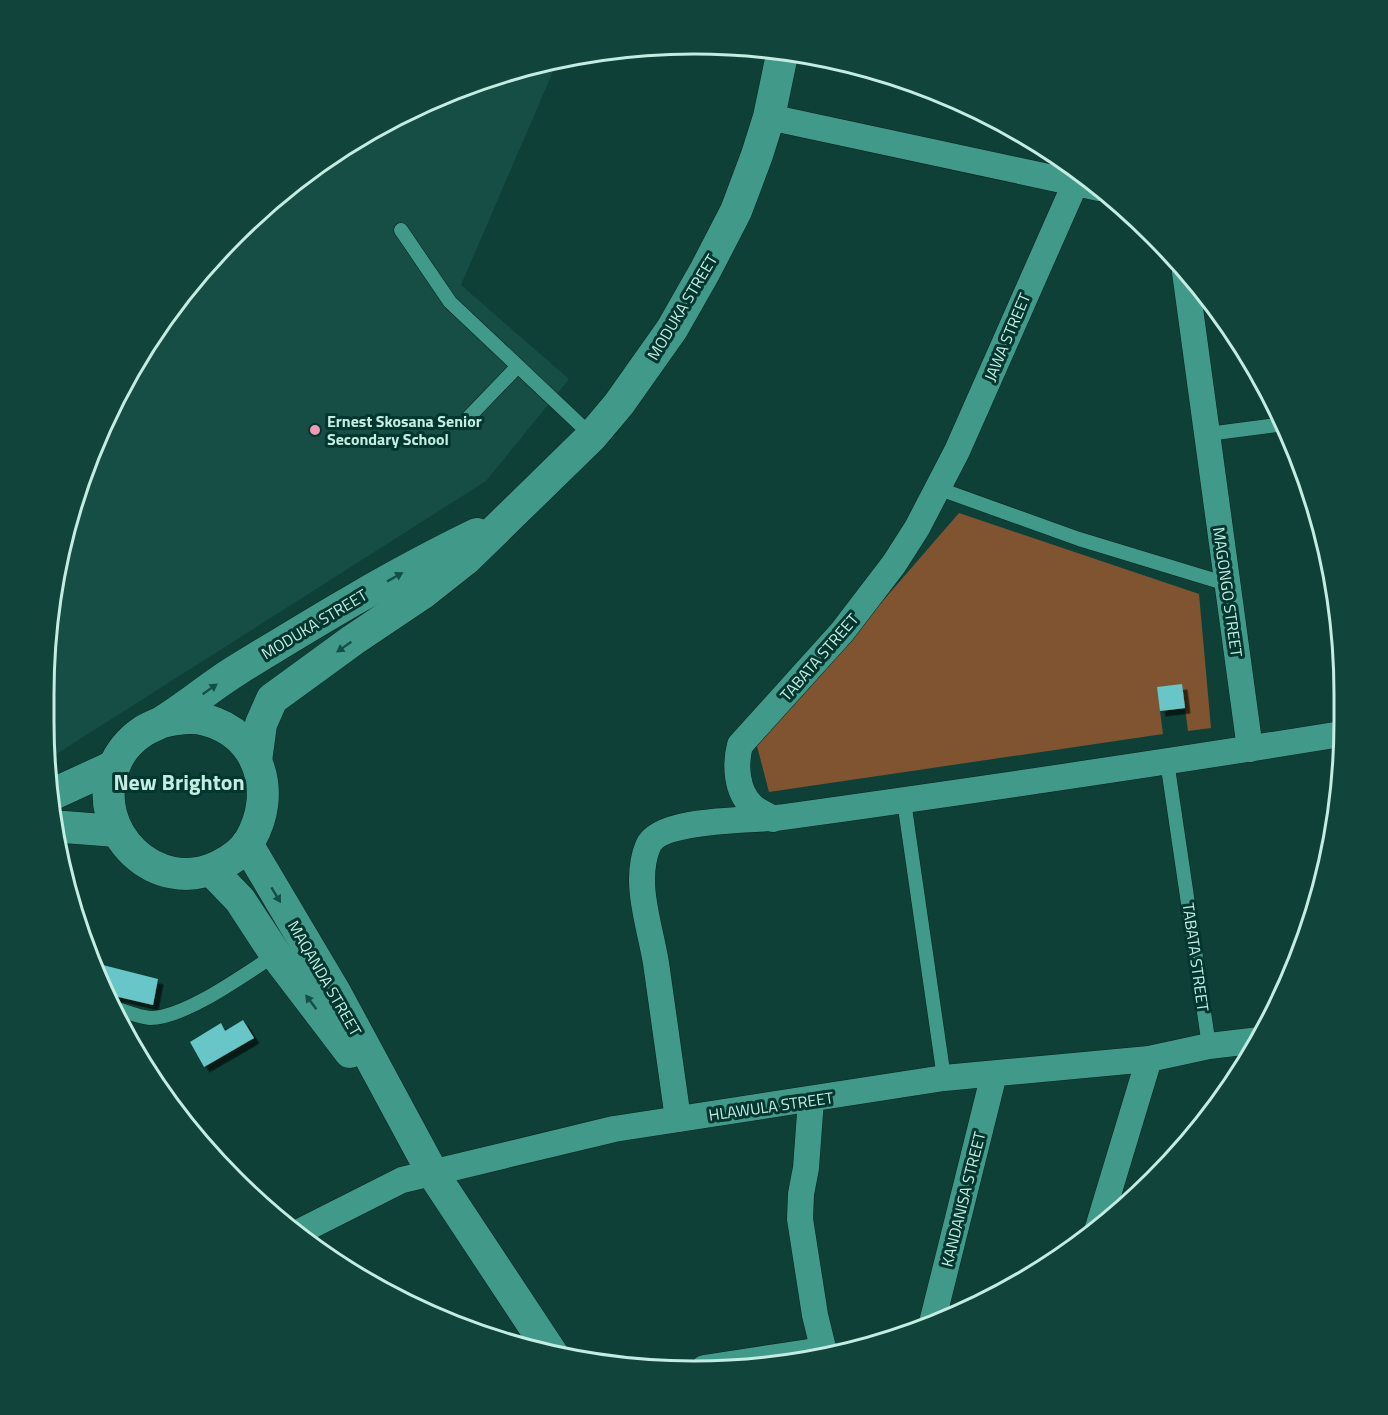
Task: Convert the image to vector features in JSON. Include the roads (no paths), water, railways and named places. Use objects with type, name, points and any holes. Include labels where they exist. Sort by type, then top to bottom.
[{"type":"street","name":"MODUKA STREET","points":[[256,761],[261,724],[272,699],[466,559],[592,436],[619,404],[672,329],[736,211],[769,117],[781,60]]},
{"type":"street","name":"JAWA STREET","points":[[769,117],[1083,185]]},
{"type":"street","name":"JAWA STREET","points":[[937,488],[984,393],[1027,289],[1086,188]]},
{"type":"street","name":"MAGONGO STREET","points":[[1187,286],[1250,749]]},
{"type":"street","name":"TABATA STREET","points":[[773,819],[751,806],[742,789],[736,763],[740,745],[867,601],[911,537],[937,488]]},
{"type":"street","name":"MODUKA STREET","points":[[162,722],[235,671],[374,589],[432,556],[505,521]]},
{"type":"street","points":[[183,718],[206,720],[226,728],[243,742],[256,761],[263,782],[264,804],[259,825],[247,844],[231,860],[211,870],[189,874],[167,872],[146,863],[129,849],[116,831],[109,810],[109,788],[114,766],[125,747],[142,732],[162,722],[183,718]]},
{"type":"street","points":[[678,1119],[655,956],[643,891],[643,874],[649,844],[660,834],[684,825],[773,819],[904,801],[1334,735]]},
{"type":"street","points":[[58,792],[114,766]]},
{"type":"street","points":[[63,827],[116,831]]},
{"type":"street","name":"MAQANDA STREET","points":[[247,844],[336,994],[432,1172],[545,1343]]},
{"type":"street","name":"MAQANDA STREET","points":[[211,870],[240,900],[276,954],[399,1114]]},
{"type":"street","name":"HLAWULA STREET","points":[[304,1229],[402,1180],[614,1129],[944,1078],[1149,1059],[1209,1046],[1248,1041]]},
{"type":"street","points":[[1102,1214],[1149,1059]]},
{"type":"street","name":"KANDANISA STREET","points":[[934,1314],[994,1074]]},
{"type":"street","points":[[811,1100],[800,1219],[815,1315],[825,1347]]},
{"type":"lane","points":[[401,230],[450,302],[592,436]]},
{"type":"lane","points":[[465,421],[517,367]]},
{"type":"lane","points":[[1208,434],[1274,425]]},
{"type":"lane","points":[[937,488],[1079,539],[1227,584]]},
{"type":"lane","name":"TABATA STREET","points":[[1167,761],[1209,1046]]},
{"type":"lane","points":[[904,801],[944,1078]]},
{"type":"lane","points":[[124,1011],[149,1018],[176,1013],[209,996],[301,936]]},
{"type":"place","name":"Ernest Skosana Senior Secondary School","points":[[315,430]]},
{"type":"district","name":"New Brighton","points":[[179,782]]}]
